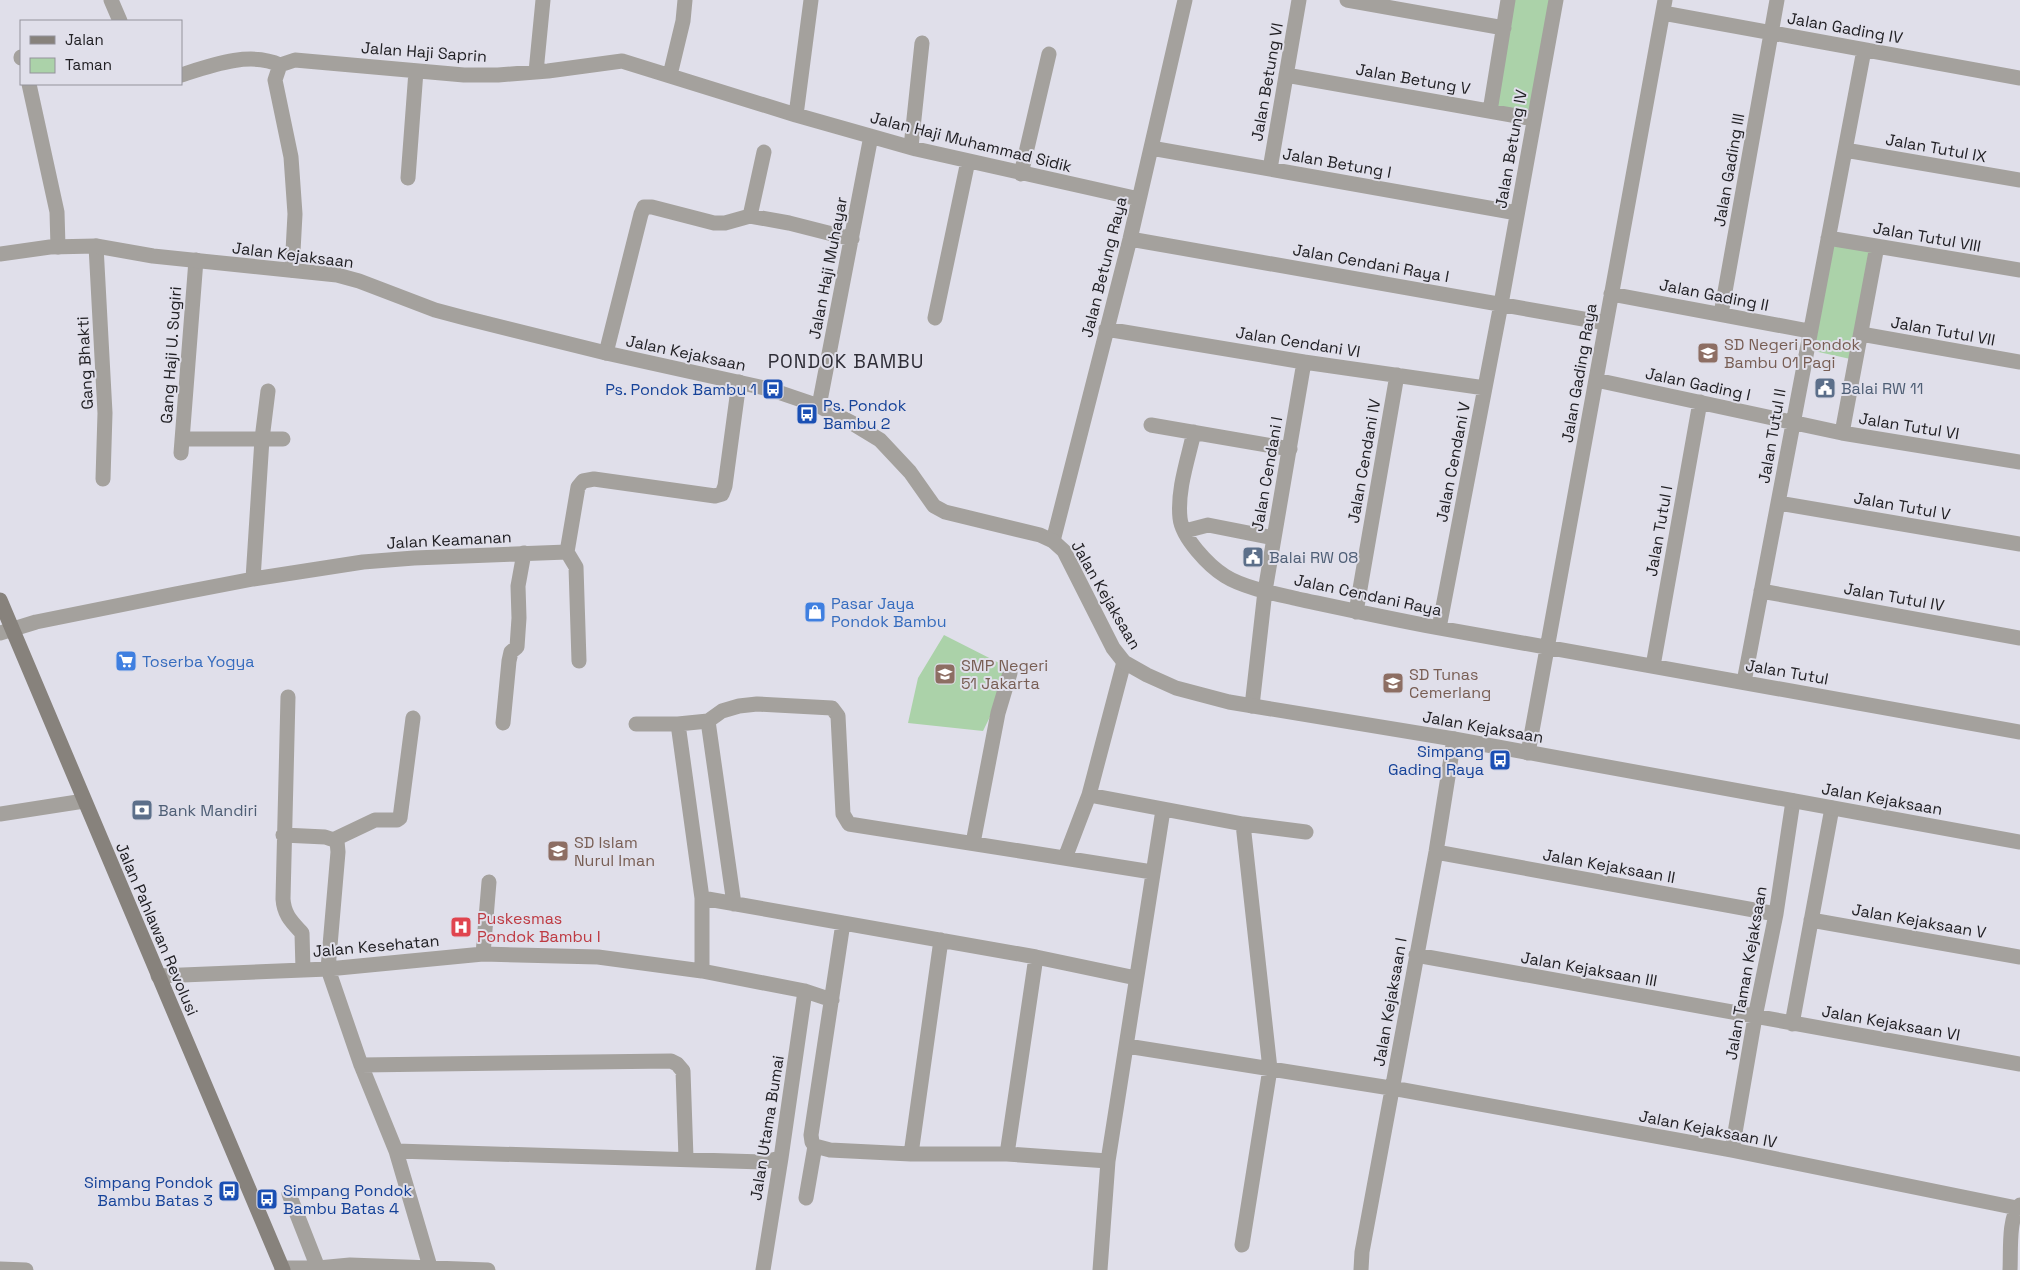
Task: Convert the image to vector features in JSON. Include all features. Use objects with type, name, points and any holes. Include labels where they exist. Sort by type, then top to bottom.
[{"type":"main road","name":"Jalan Pahlawan Revolusi","points":[[0,600],[6,631],[84,801],[278,1269]]},
{"type":"street","points":[[110,0],[120,20]]},
{"type":"street","points":[[536,72],[543,0]]},
{"type":"street","points":[[670,75],[683,21],[685,0]]},
{"type":"street","points":[[796,115],[811,0]]},
{"type":"street","points":[[1176,0],[1185,0]]},
{"type":"street","name":"Jalan Betung Raya","points":[[1053,541],[1130,239],[1185,0]]},
{"type":"street","name":"Jalan Betung VI","points":[[1270,169],[1299,0]]},
{"type":"street","points":[[1347,0],[1504,28]]},
{"type":"street","points":[[1490,111],[1508,0]]},
{"type":"street","name":"Jalan Betung IV","points":[[1501,304],[1556,0]]},
{"type":"street","name":"Jalan Gading III","points":[[1721,314],[1777,0]]},
{"type":"street","name":"Jalan Gading IV","points":[[1664,7],[1771,32],[2020,78]]},
{"type":"street","name":"Jalan Gading Raya","points":[[1528,753],[1664,7]]},
{"type":"street","points":[[911,147],[922,43]]},
{"type":"street","name":"Jalan Tutul II","points":[[1744,682],[1864,50]]},
{"type":"street","points":[[1021,174],[1049,54]]},
{"type":"street","points":[[182,74],[249,59],[267,59],[280,65],[275,80],[291,157],[295,214],[292,270]]},
{"type":"street","name":"Jalan Haji Saprin","points":[[280,65],[295,60],[464,75],[536,72],[622,61],[796,115]]},
{"type":"street","points":[[408,178],[416,71]]},
{"type":"street","name":"Jalan Betung V","points":[[1286,74],[1534,119]]},
{"type":"street","points":[[29,85],[57,212],[58,246]]},
{"type":"street","name":"Jalan Haji Muhammad Sidik","points":[[796,115],[911,147],[1021,174],[1139,199]]},
{"type":"street","name":"Jalan Haji Muhayar","points":[[818,406],[871,136]]},
{"type":"street","name":"Jalan Betung I","points":[[1151,148],[1517,213]]},
{"type":"street","name":"Jalan Tutul IX","points":[[1845,150],[2020,180]]},
{"type":"street","points":[[750,216],[764,152]]},
{"type":"street","points":[[935,318],[968,161]]},
{"type":"street","points":[[606,353],[644,208],[652,206],[714,223],[724,223],[750,216],[789,223],[852,239]]},
{"type":"street","name":"Jalan Tutul VIII","points":[[1828,238],[2020,270]]},
{"type":"street","name":"Jalan Cendani Raya I","points":[[1130,239],[1606,323]]},
{"type":"street","name":"Jalan Kejaksaan","points":[[0,254],[58,246],[96,246],[196,260],[314,271],[359,280],[457,316],[606,353],[769,389],[818,406],[880,440],[910,472],[934,506],[945,512],[1053,541],[1064,551],[1113,648],[1124,662],[1147,676],[1176,688],[1252,706],[1528,753],[2020,842]]},
{"type":"street","name":"Gang Bhakti","points":[[96,246],[104,403],[103,479]]},
{"type":"street","points":[[1842,433],[1877,246]]},
{"type":"street","name":"Gang Haji U. Sugiri","points":[[196,260],[181,446],[262,439]]},
{"type":"street","name":"Jalan Gading II","points":[[1611,294],[1810,331]]},
{"type":"street","name":"Jalan Cendani V","points":[[1439,628],[1501,304]]},
{"type":"street","name":"Jalan Cendani VI","points":[[1106,328],[1304,362],[1485,388]]},
{"type":"street","name":"Jalan Tutul VII","points":[[1861,334],[2020,362]]},
{"type":"street","name":"Jalan Cendani I","points":[[1265,592],[1304,362]]},
{"type":"street","name":"Jalan Cendani IV","points":[[1356,612],[1397,375]]},
{"type":"street","name":"Jalan Gading I","points":[[1596,380],[1792,423]]},
{"type":"street","points":[[579,661],[576,567],[567,552],[578,487],[583,481],[594,479],[715,496],[722,494],[725,486],[738,382]]},
{"type":"street","points":[[253,579],[262,439],[268,391]]},
{"type":"street","name":"Jalan Tutul I","points":[[1654,666],[1700,402]]},
{"type":"street","name":"Jalan Tutul VI","points":[[1792,423],[2020,462]]},
{"type":"street","points":[[1151,425],[1290,449]]},
{"type":"street","points":[[1194,432],[1181,496],[1180,520],[1185,531],[1208,525],[1274,538]]},
{"type":"street","points":[[262,439],[283,439]]},
{"type":"street","name":"Jalan Tutul V","points":[[1778,503],[2020,544]]},
{"type":"street","name":"Jalan Cendani Raya","points":[[1185,531],[1190,542],[1202,556],[1226,577],[1265,592],[1439,628],[1547,646]]},
{"type":"street","name":"Jalan Keamanan","points":[[6,631],[46,620],[253,579],[363,562],[567,552]]},
{"type":"street","points":[[503,723],[509,661],[511,652],[517,647],[519,618],[518,586],[524,553]]},
{"type":"street","name":"Jalan Tutul IV","points":[[1762,591],[2020,638]]},
{"type":"street","points":[[1252,706],[1265,592]]},
{"type":"street","name":"Jalan Tutul","points":[[1547,646],[2020,732]]},
{"type":"street","points":[[1065,858],[1089,795],[1124,662]]},
{"type":"street","points":[[973,843],[998,713],[1010,673]]},
{"type":"street","points":[[288,697],[283,835],[284,910],[287,917],[302,933],[303,970]]},
{"type":"street","points":[[636,724],[678,724],[708,721],[722,711],[739,706],[757,704],[832,708],[838,716],[843,814],[849,824],[1152,872]]},
{"type":"street","points":[[283,835],[325,836],[335,839],[375,820],[397,820],[400,818],[413,718]]},
{"type":"street","points":[[708,721],[734,904]]},
{"type":"street","points":[[678,724],[702,898],[702,971]]},
{"type":"street","name":"Jalan Kejaksaan I","points":[[1361,1270],[1362,1252],[1436,852],[1454,740]]},
{"type":"street","points":[[1089,795],[1243,824],[1306,832]]},
{"type":"street","points":[[0,814],[84,801]]},
{"type":"street","name":"Jalan Taman Kejaksaan","points":[[1732,1150],[1755,1017],[1776,914],[1793,801]]},
{"type":"street","points":[[1792,1024],[1832,808]]},
{"type":"street","points":[[1100,1270],[1108,1162],[1163,810]]},
{"type":"street","points":[[1242,1245],[1270,1069],[1243,824]]},
{"type":"street","points":[[335,839],[338,845],[338,852],[328,969],[361,1065],[396,1151],[430,1269]]},
{"type":"street","name":"Jalan Kejaksaan II","points":[[1436,852],[1776,914]]},
{"type":"street","points":[[483,954],[490,882]]},
{"type":"street","points":[[702,898],[1036,956],[1136,978]]},
{"type":"street","name":"Jalan Kejaksaan V","points":[[1811,920],[2020,957]]},
{"type":"street","points":[[806,1198],[815,1146],[811,1135],[843,923]]},
{"type":"street","points":[[911,1154],[940,940]]},
{"type":"street","name":"Jalan Kesehatan","points":[[158,976],[328,969],[483,954],[598,957],[702,971],[805,991],[832,1000]]},
{"type":"street","name":"Jalan Kejaksaan III","points":[[1416,955],[1755,1017]]},
{"type":"street","points":[[1007,1154],[1036,956]]},
{"type":"street","name":"Jalan Utama Bumai","points":[[763,1270],[782,1158],[805,991]]},
{"type":"street","name":"Jalan Kejaksaan VI","points":[[1755,1017],[2020,1064]]},
{"type":"street","name":"Jalan Kejaksaan IV","points":[[1126,1046],[1392,1088],[1732,1150],[2019,1206]]},
{"type":"street","points":[[361,1065],[671,1061],[678,1064],[683,1071],[686,1158]]},
{"type":"street","points":[[815,1146],[830,1150],[911,1154],[1007,1154],[1108,1162]]},
{"type":"street","points":[[396,1151],[686,1158],[763,1162],[782,1158]]},
{"type":"street","points":[[289,1194],[320,1269]]},
{"type":"street","points":[[2010,1270],[2012,1232],[2019,1206]]},
{"type":"street","points":[[278,1269],[320,1269],[350,1265],[488,1270]]},
{"type":"street","points":[[0,1269],[26,1270]]},
{"type":"green space","points":[[1510,0],[1555,0],[1533,114],[1493,109]]},
{"type":"green space","points":[[1834,240],[1875,248],[1855,360],[1814,351]]},
{"type":"green space","points":[[944,635],[1013,670],[983,731],[908,723],[918,678]]},
{"type":"place","name":"SD Negeri Pondok Bambu 01 Pagi","points":[[1708,353]]},
{"type":"place","name":"Balai RW 11","points":[[1825,388]]},
{"type":"place","name":"Ps. Pondok Bambu 1","points":[[773,389]]},
{"type":"place","name":"Ps. Pondok Bambu 2","points":[[807,414]]},
{"type":"place","name":"Balai RW 08","points":[[1253,557]]},
{"type":"place","name":"Pasar Jaya Pondok Bambu","points":[[815,612]]},
{"type":"place","name":"Toserba Yogya","points":[[126,661]]},
{"type":"place","name":"SMP Negeri 51 Jakarta","points":[[945,674]]},
{"type":"place","name":"SD Tunas Cemerlang","points":[[1393,683]]},
{"type":"place","name":"Simpang Gading Raya","points":[[1500,760]]},
{"type":"place","name":"Bank Mandiri","points":[[142,810]]},
{"type":"place","name":"SD Islam Nurul Iman","points":[[558,851]]},
{"type":"place","name":"Puskesmas Pondok Bambu I","points":[[461,927]]},
{"type":"place","name":"Simpang Pondok Bambu Batas 3","points":[[229,1191]]},
{"type":"place","name":"Simpang Pondok Bambu Batas 4","points":[[267,1199]]},
{"type":"district","name":"PONDOK BAMBU","points":[[846,361]]}]
